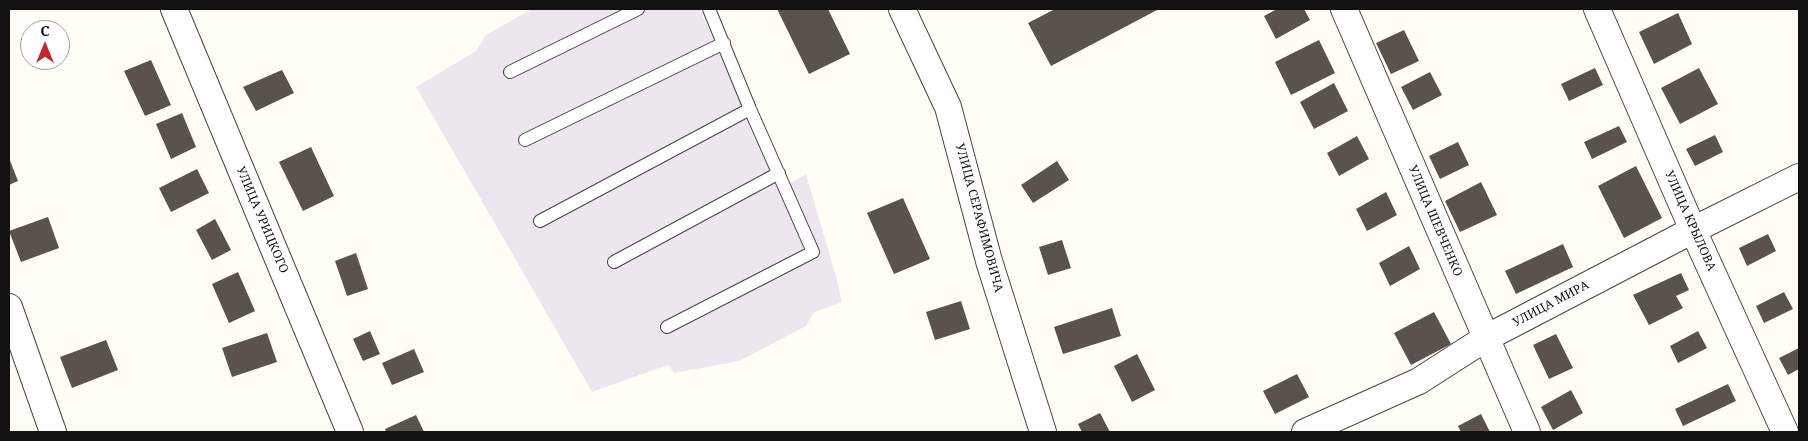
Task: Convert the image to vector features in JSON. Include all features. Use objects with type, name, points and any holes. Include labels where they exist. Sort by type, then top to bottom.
[{"type":"street","name":"УЛИЦА УРИЦКОГО","points":[[174,9],[350,432]]},
{"type":"street","name":"УЛИЦА СЕРАФИМОВИЧА","points":[[902,9],[948,107],[989,261],[1043,432]]},
{"type":"street","name":"УЛИЦА ШЕВЧЕНКО","points":[[1344,9],[1527,432]]},
{"type":"street","name":"УЛИЦА КРЫЛОВА","points":[[1597,9],[1693,230],[1785,432]]},
{"type":"street","name":"УЛИЦА МИРА","points":[[1305,432],[1418,381],[1486,338],[1799,177]]},
{"type":"street","points":[[9,308],[53,432]]},
{"type":"lane","points":[[510,72],[638,9]]},
{"type":"lane","points":[[667,327],[813,252],[750,109],[709,9]]},
{"type":"lane","points":[[525,140],[724,43]]},
{"type":"lane","points":[[540,221],[750,109]]},
{"type":"lane","points":[[614,262],[779,173]]},
{"type":"shaded area","points":[[532,9],[699,9],[789,184],[806,174],[842,302],[814,312],[806,326],[739,361],[674,373],[668,365],[592,392],[416,87],[476,51],[486,35]]},
{"type":"building","points":[[777,9],[828,9],[850,54],[809,74]]},
{"type":"building","points":[[1055,9],[1159,9],[1051,66],[1028,23]]},
{"type":"building","points":[[1277,9],[1304,9],[1310,20],[1276,39],[1264,16]]},
{"type":"building","points":[[1678,13],[1692,44],[1654,64],[1639,32]]},
{"type":"building","points":[[1404,30],[1419,61],[1391,74],[1376,43]]},
{"type":"building","points":[[1319,40],[1335,73],[1291,95],[1275,62]]},
{"type":"building","points":[[151,60],[171,105],[145,116],[124,71]]},
{"type":"building","points":[[1595,68],[1603,85],[1569,101],[1561,84]]},
{"type":"building","points":[[1699,68],[1718,104],[1680,124],[1661,88]]},
{"type":"building","points":[[282,70],[294,93],[256,111],[243,87]]},
{"type":"building","points":[[1430,72],[1442,95],[1413,110],[1401,87]]},
{"type":"building","points":[[1334,83],[1348,111],[1314,129],[1300,102]]},
{"type":"building","points":[[182,113],[196,147],[171,159],[156,124]]},
{"type":"building","points":[[1619,126],[1627,142],[1592,159],[1584,142]]},
{"type":"building","points":[[1715,135],[1723,152],[1695,166],[1686,149]]},
{"type":"building","points":[[1357,136],[1369,159],[1339,176],[1327,153]]},
{"type":"building","points":[[1458,142],[1469,165],[1440,179],[1429,156]]},
{"type":"building","points":[[311,147],[334,196],[303,211],[279,162]]},
{"type":"building","points":[[9,158],[18,181],[9,185]]},
{"type":"building","points":[[1057,161],[1069,180],[1033,203],[1021,185]]},
{"type":"building","points":[[1636,166],[1662,218],[1624,238],[1598,186]]},
{"type":"building","points":[[197,169],[209,193],[171,212],[159,188]]},
{"type":"building","points":[[1481,182],[1497,215],[1460,232],[1445,201]]},
{"type":"building","points":[[1386,192],[1397,215],[1367,231],[1356,209]]},
{"type":"building","points":[[903,198],[930,259],[894,274],[867,213]]},
{"type":"building","points":[[48,217],[59,248],[21,262],[9,231]]},
{"type":"building","points":[[215,219],[231,250],[212,260],[196,230]]},
{"type":"building","points":[[1768,234],[1776,251],[1747,266],[1739,248]]},
{"type":"building","points":[[1062,240],[1071,268],[1048,275],[1039,247]]},
{"type":"building","points":[[1563,244],[1573,267],[1516,294],[1505,271]]},
{"type":"building","points":[[1409,246],[1420,269],[1390,286],[1379,263]]},
{"type":"building","points":[[356,253],[368,289],[347,296],[335,261]]},
{"type":"building","points":[[238,272],[255,311],[229,323],[212,284]]},
{"type":"building","points":[[1681,273],[1689,290],[1676,296],[1683,308],[1649,325],[1633,295]]},
{"type":"building","points":[[1784,292],[1793,309],[1764,323],[1756,306]]},
{"type":"building","points":[[961,301],[970,329],[935,340],[926,312]]},
{"type":"building","points":[[1112,308],[1121,336],[1063,354],[1054,327]]},
{"type":"building","points":[[1434,312],[1451,344],[1411,365],[1394,333]]},
{"type":"building","points":[[370,331],[380,354],[363,361],[353,339]]},
{"type":"building","points":[[1698,331],[1707,348],[1678,363],[1670,346]]},
{"type":"building","points":[[267,333],[277,362],[232,377],[222,348]]},
{"type":"building","points":[[1556,334],[1573,368],[1549,379],[1533,345]]},
{"type":"building","points":[[106,340],[118,370],[72,388],[60,357]]},
{"type":"building","points":[[1799,348],[1799,369],[1788,375],[1779,358]]},
{"type":"building","points":[[414,349],[424,372],[392,385],[382,363]]},
{"type":"building","points":[[1137,354],[1155,390],[1132,402],[1114,366]]},
{"type":"building","points":[[1297,374],[1309,397],[1275,414],[1263,391]]},
{"type":"building","points":[[1728,384],[1736,401],[1683,426],[1675,409]]},
{"type":"building","points":[[1571,390],[1583,413],[1553,430],[1541,407]]},
{"type":"building","points":[[1100,413],[1110,432],[1082,432],[1078,424]]},
{"type":"building","points":[[1481,414],[1490,432],[1461,432],[1458,426]]},
{"type":"building","points":[[416,415],[424,432],[386,432],[385,429]]}]
